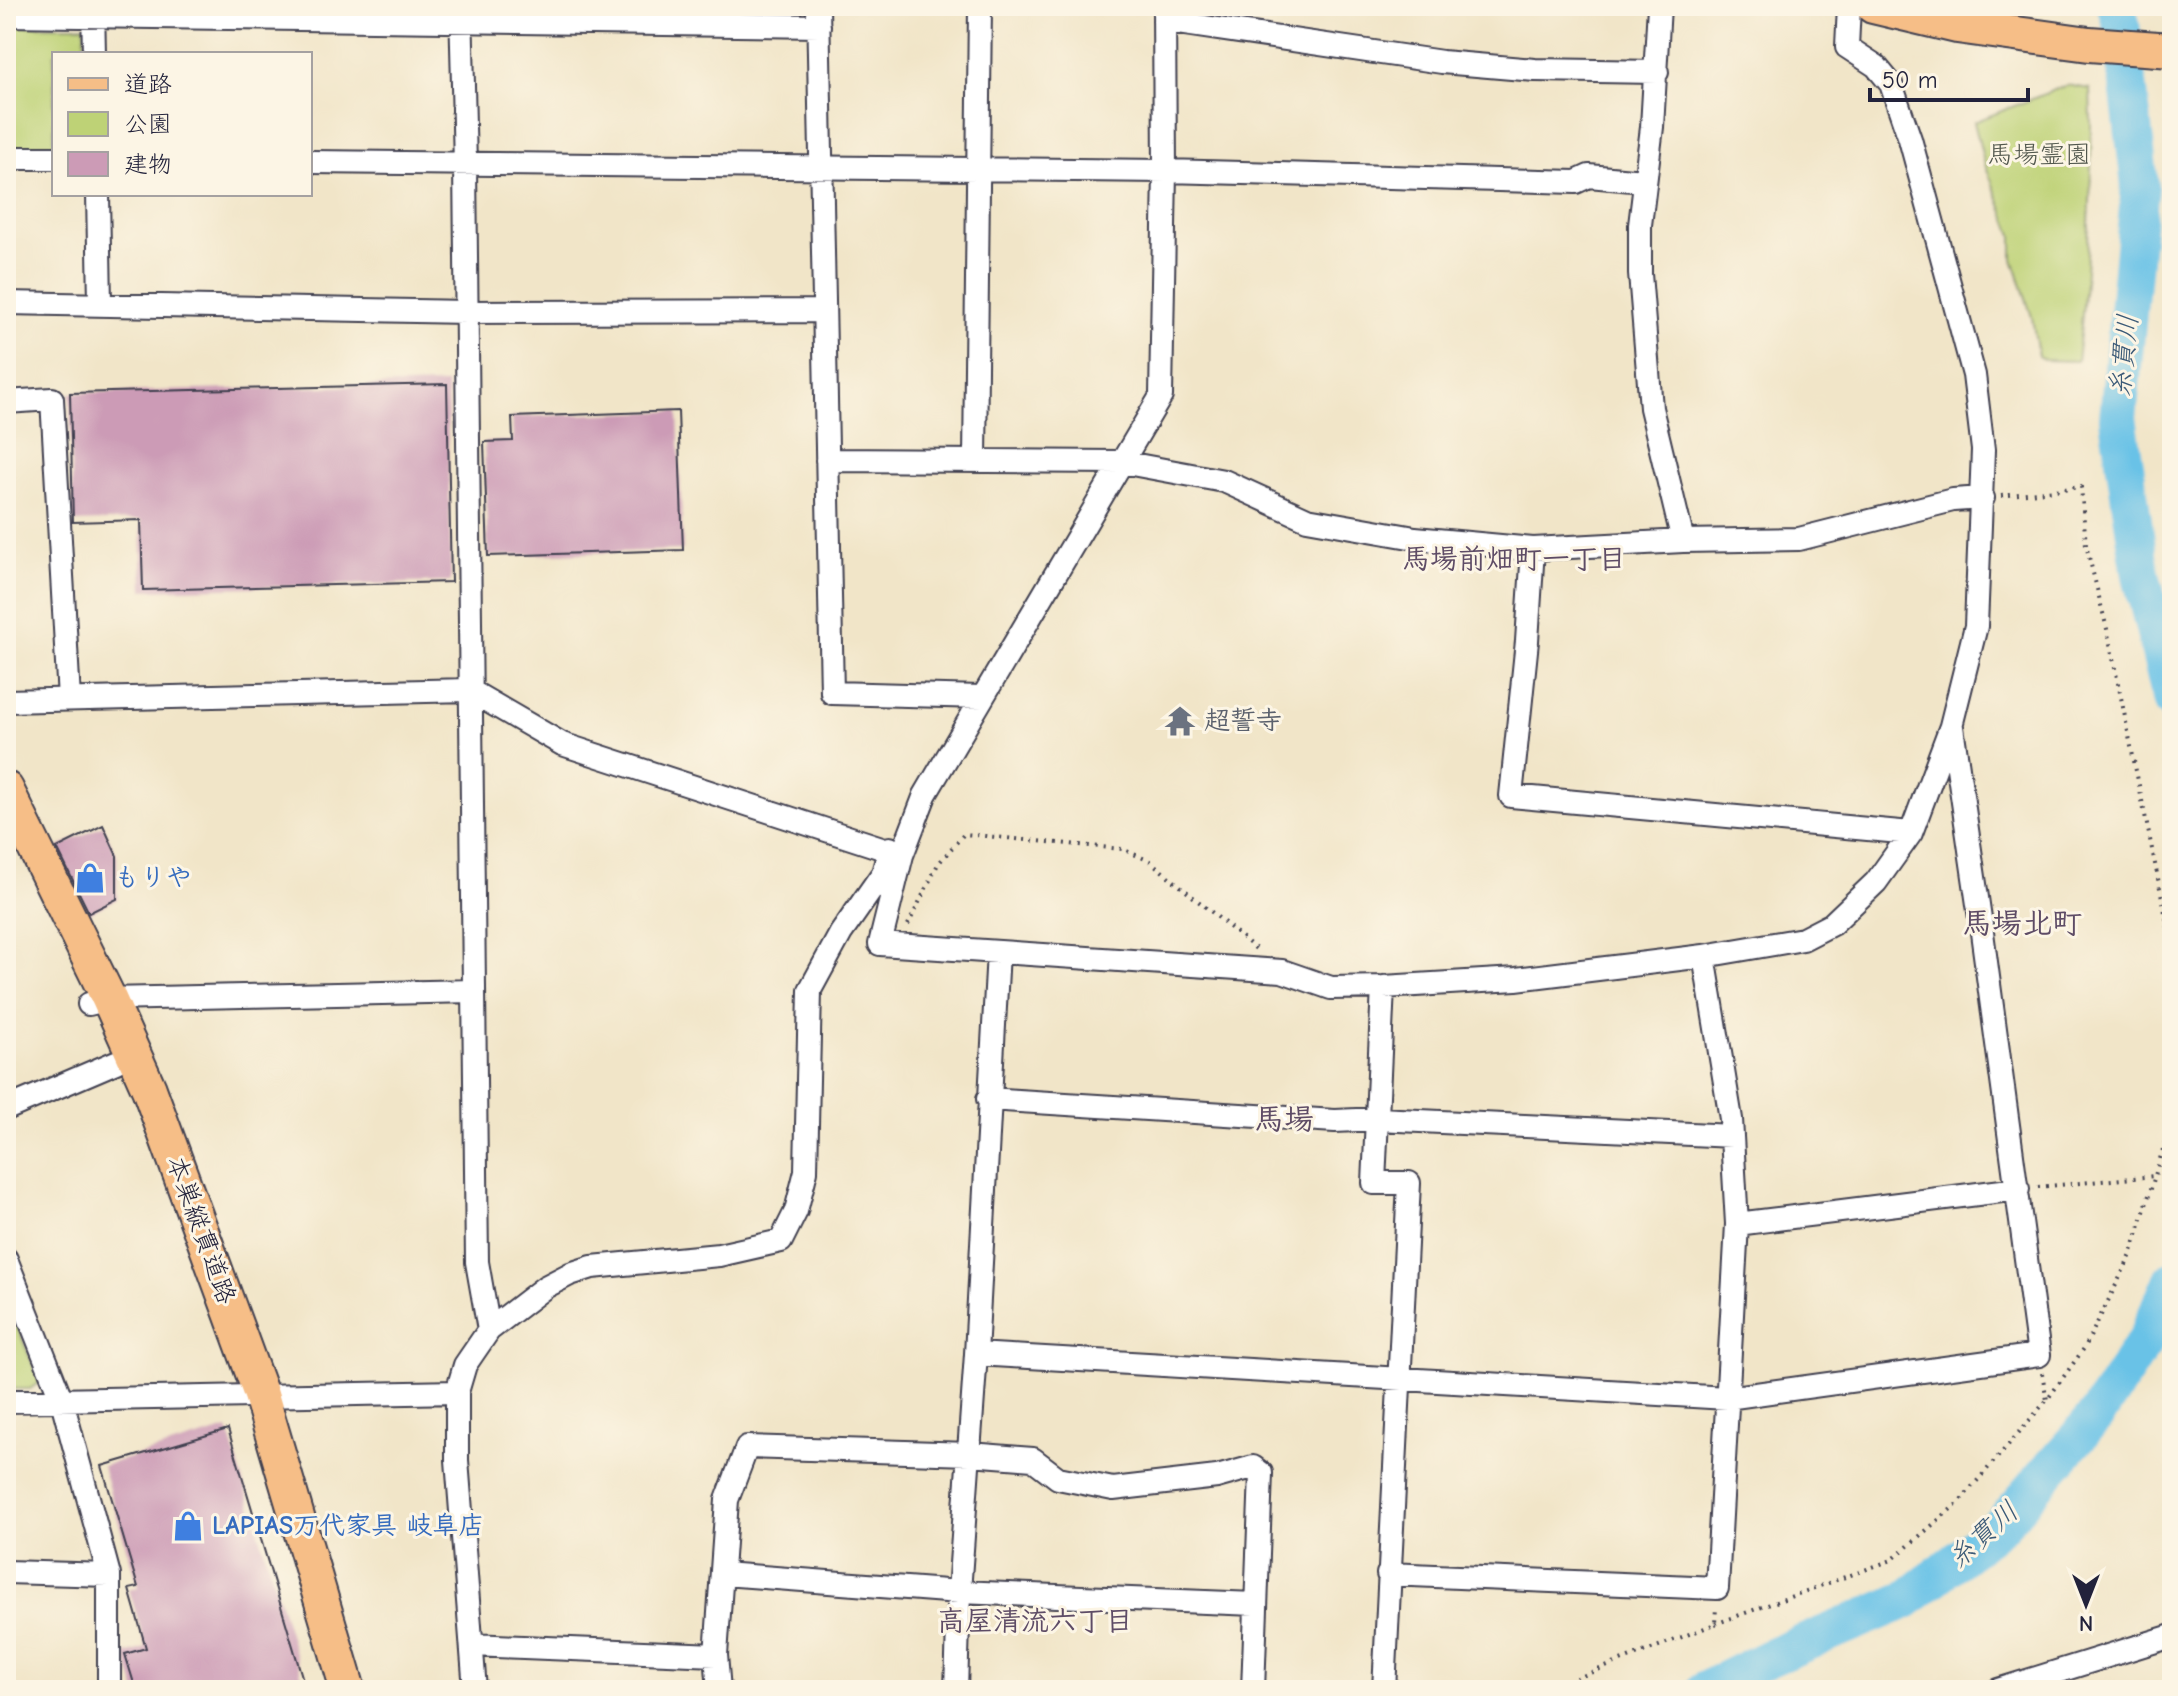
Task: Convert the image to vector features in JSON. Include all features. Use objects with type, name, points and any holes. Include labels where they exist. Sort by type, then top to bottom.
[{"type":"main road","points":[[1873,6],[1957,26],[2089,44],[2172,50]]},
{"type":"main road","name":"本巣縦貫道路","points":[[6,789],[99,1001],[116,1062],[251,1396],[328,1690]]},
{"type":"main road","name":"本巣縦貫道路","points":[[6,836],[149,1089],[348,1690]]},
{"type":"street","points":[[975,460],[980,6]]},
{"type":"street","points":[[1659,6],[1657,72],[1643,181],[1640,274],[1648,381],[1656,431],[1683,541]]},
{"type":"street","points":[[896,852],[880,944],[1282,971],[1331,988],[1516,979],[1704,956],[1803,939],[1832,924],[1876,882],[1911,833],[1951,726],[1976,626],[1983,498],[1983,450],[1974,375],[1910,139],[1891,84],[1876,66],[1847,47],[1849,6]]},
{"type":"street","points":[[93,11],[94,52]]},
{"type":"street","points":[[6,15],[93,11],[819,16],[832,693],[982,697]]},
{"type":"street","points":[[461,13],[477,1262],[489,1330]]},
{"type":"street","points":[[475,1690],[457,1460],[457,1392],[465,1365],[489,1330],[545,1287],[570,1274],[592,1267],[719,1255],[781,1241],[796,1211],[806,1171],[810,990],[841,933],[896,852],[925,795],[1161,396],[1164,14],[1442,62],[1535,70],[1657,72]]},
{"type":"street","points":[[6,158],[52,158]]},
{"type":"street","points":[[312,162],[1165,171],[1576,182],[1589,176],[1643,181]]},
{"type":"street","points":[[98,196],[100,303]]},
{"type":"street","points":[[6,303],[467,312],[824,311]]},
{"type":"street","points":[[6,402],[52,399],[69,699]]},
{"type":"street","points":[[827,460],[1121,462],[1224,481],[1307,519],[1415,538],[1533,549],[1799,539],[1953,500],[1983,498]]},
{"type":"street","points":[[1533,549],[1511,796],[1911,833]]},
{"type":"street","points":[[6,701],[469,690],[562,744],[896,852]]},
{"type":"street","points":[[976,1354],[1727,1398],[2039,1355],[1951,726]]},
{"type":"street","points":[[956,1690],[959,1592],[970,1454],[998,952]]},
{"type":"street","points":[[1388,1574],[1717,1588],[1737,1224],[1732,1136],[1704,956]]},
{"type":"street","points":[[1383,987],[1374,1183],[1409,1183],[1384,1690]]},
{"type":"street","points":[[99,1001],[474,991]]},
{"type":"street","points":[[6,1109],[116,1062]]},
{"type":"street","points":[[988,1099],[1335,1121],[1378,1119],[1732,1136]]},
{"type":"street","points":[[1737,1224],[2018,1189]]},
{"type":"street","points":[[6,1259],[62,1401],[109,1575],[109,1690]]},
{"type":"street","points":[[6,1401],[457,1392]]},
{"type":"street","points":[[719,1690],[716,1655],[727,1500],[747,1447],[1033,1459],[1058,1478],[1113,1489],[1217,1477],[1253,1467],[1261,1473],[1253,1690]]},
{"type":"street","points":[[6,1572],[109,1575]]},
{"type":"street","points":[[723,1574],[959,1592],[1255,1604]]},
{"type":"street","points":[[1998,1690],[2172,1636]]},
{"type":"street","points":[[472,1645],[716,1655]]},
{"type":"path","points":[[1983,498],[2081,487],[2086,545],[2107,629],[2172,947]]},
{"type":"path","points":[[899,945],[938,864],[964,834],[1122,849],[1150,861],[1282,971]]},
{"type":"path","points":[[1555,1690],[1572,1680],[1715,1624],[1892,1560],[1958,1503],[2047,1400],[2085,1347],[2131,1255],[2172,1119]]},
{"type":"path","points":[[2018,1189],[2155,1176]]},
{"type":"path","points":[[2039,1355],[2047,1400]]},
{"type":"path","points":[[6,1361],[13,1376],[6,1376]]},
{"type":"path","points":[[1715,1624],[1717,1588]]},
{"type":"green space","points":[[6,26],[84,26],[85,52],[52,52],[52,148],[6,147]]},
{"type":"green space","name":"馬場霊園","points":[[2067,85],[2090,89],[2089,225],[2077,361],[2045,360],[2038,356],[2032,317],[2013,259],[2013,235],[1984,162],[1974,122]]},
{"type":"green space","points":[[6,1299],[40,1382],[30,1389],[6,1389]]},
{"type":"building","points":[[447,384],[451,582],[143,590],[141,520],[73,522],[70,393]]},
{"type":"building","points":[[678,411],[683,550],[488,556],[484,442],[513,441],[512,417]]},
{"type":"building","name":"もりや","points":[[103,825],[117,856],[117,899],[89,913],[57,848]]},
{"type":"building","name":"LAPIAS万代家具 岐阜店","points":[[228,1429],[306,1690],[136,1690],[125,1654],[146,1648],[129,1589],[138,1587],[102,1466]]},
{"type":"waterway","name":"糸貫川","points":[[2116,6],[2121,24],[2140,186],[2118,418],[2141,575],[2172,702]]},
{"type":"waterway","name":"糸貫川","points":[[1705,1690],[1769,1658],[1906,1600],[2001,1525],[2096,1416],[2146,1339],[2172,1280]]},
{"type":"place","name":"超誓寺","points":[[1180,721]]},
{"type":"place","name":"もりや","points":[[90,878]]},
{"type":"place","name":"LAPIAS万代家具 岐阜店","points":[[188,1526]]},
{"type":"district","name":"馬場前畑町一丁目","points":[[1514,559]]},
{"type":"district","name":"馬場北町","points":[[2022,923]]},
{"type":"district","name":"馬場","points":[[1284,1119]]},
{"type":"district","name":"高屋清流六丁目","points":[[1035,1621]]}]
